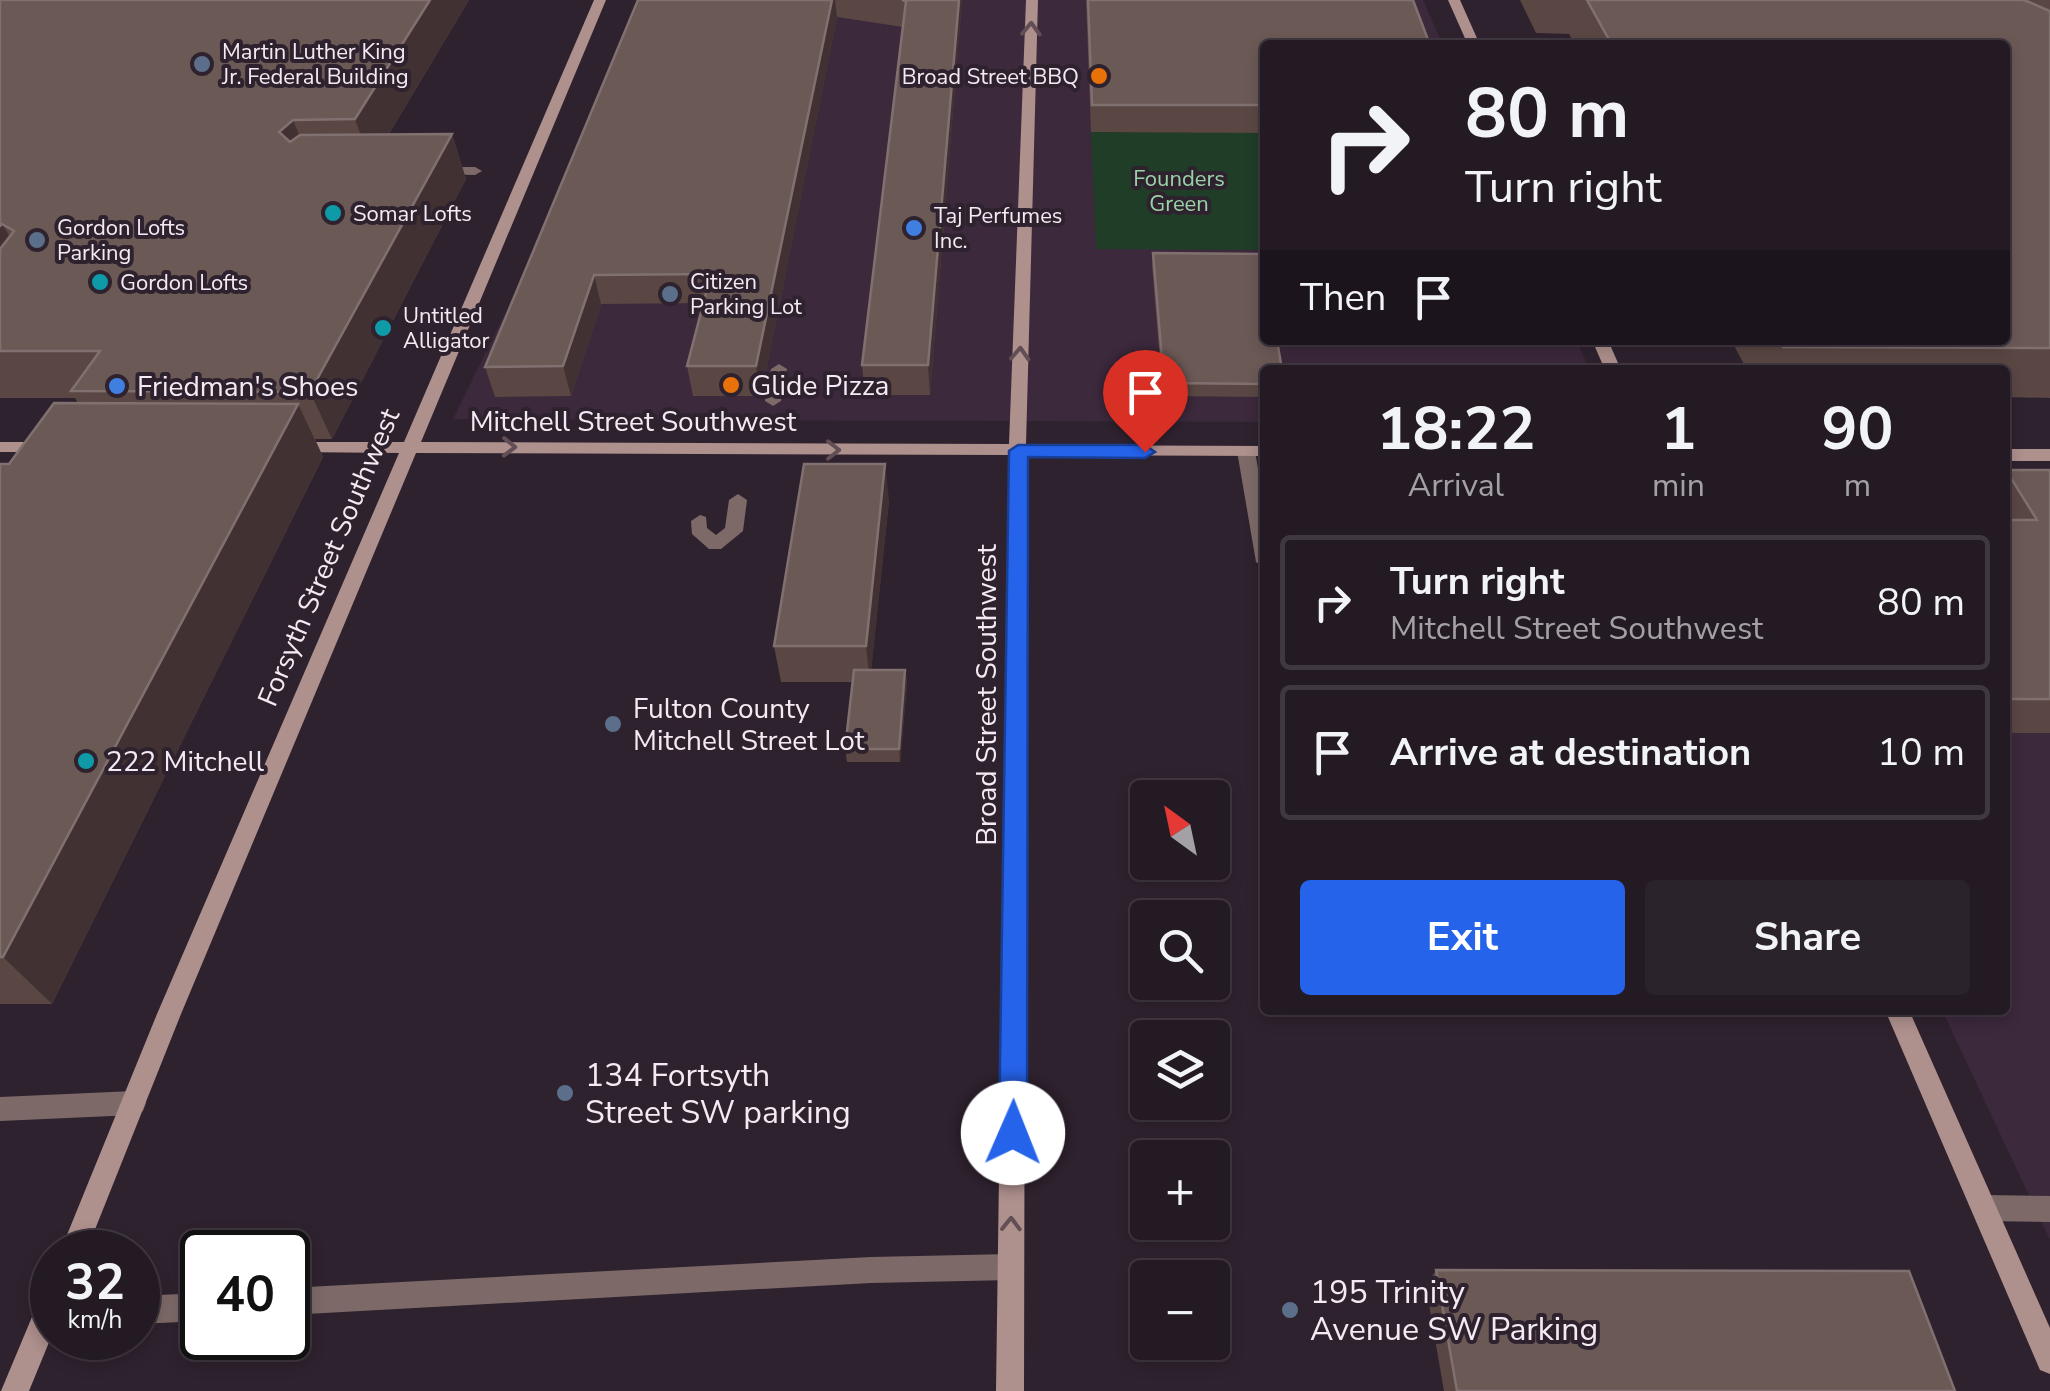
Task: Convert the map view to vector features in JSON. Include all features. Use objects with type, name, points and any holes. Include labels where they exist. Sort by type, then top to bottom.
[{"type":"street","name":"Forsyth Street Southwest","points":[[82,1230],[600,0]]},
{"type":"street","name":"Broad Street Southwest","points":[[1010,1391],[1018,451],[1032,0]]},
{"type":"street","points":[[1454,0],[1472,40]]},
{"type":"street","points":[[421,172],[475,172]]},
{"type":"street","points":[[773,401],[780,369]]},
{"type":"street","points":[[0,446],[60,446]]},
{"type":"street","name":"Mitchell Street Southwest","points":[[279,447],[1256,451]]},
{"type":"street","points":[[1256,451],[1260,500]]},
{"type":"street","points":[[2010,455],[2050,455]]},
{"type":"street","points":[[700,521],[698,530],[715,545],[734,531],[738,500]]},
{"type":"street","points":[[1899,1015],[2050,1360]]},
{"type":"street","points":[[0,1109],[134,1103]]},
{"type":"street","points":[[1984,1208],[2050,1208]]},
{"type":"street","points":[[310,1301],[870,1270],[1010,1267]]},
{"type":"street","points":[[15,1391],[30,1356]]},
{"type":"shaded area","points":[[641,0],[1423,0],[1441,40],[1260,40],[1260,345],[1578,345],[1588,365],[1260,365],[1260,422],[453,419],[574,173]]},
{"type":"shaded area","points":[[2010,733],[2050,733],[2050,1240],[1944,1015],[2010,1015]]},
{"type":"green space","name":"Founders Green","points":[[1091,132],[1260,133],[1260,250],[1096,249]]},
{"type":"building","points":[[0,0],[430,0],[355,119],[293,120],[279,132],[290,142],[300,135],[452,134],[310,392],[71,391],[100,351],[0,351],[0,249],[14,231],[0,226]]},
{"type":"building","points":[[638,0],[832,0],[756,366],[687,366],[711,274],[594,275],[563,366],[485,367]]},
{"type":"building","points":[[902,0],[959,0],[928,365],[862,365],[906,1]]},
{"type":"building","points":[[1088,0],[1413,0],[1428,40],[1260,40],[1260,105],[1092,105]]},
{"type":"building","points":[[1587,0],[2024,0],[2050,11],[2050,348],[1782,345],[2010,345],[2010,40],[1609,40]]},
{"type":"building","points":[[1153,253],[1260,254],[1260,345],[1278,345],[1281,365],[1260,365],[1260,384],[1164,383]]},
{"type":"building","name":"222 Mitchell","points":[[54,403],[298,404],[0,957],[0,464],[9,464]]},
{"type":"building","points":[[804,464],[885,464],[866,646],[774,646]]},
{"type":"building","points":[[2010,470],[2050,470],[2050,699],[2010,699],[2010,520],[2037,520],[2010,476]]},
{"type":"building","points":[[854,670],[905,670],[899,749],[845,749]]},
{"type":"building","points":[[1436,1270],[1909,1271],[1955,1391],[1457,1391]]},
{"type":"place","name":"Martin Luther King Jr. Federal Building","points":[[202,64]]},
{"type":"place","name":"Broad Street BBQ","points":[[1099,76]]},
{"type":"place","name":"Somar Lofts","points":[[333,213]]},
{"type":"place","name":"Taj Perfumes Inc.","points":[[914,228]]},
{"type":"place","name":"Gordon Lofts Parking","points":[[37,240]]},
{"type":"place","name":"Gordon Lofts","points":[[100,282]]},
{"type":"place","name":"Citizen Parking Lot","points":[[670,294]]},
{"type":"place","name":"Untitled Alligator","points":[[383,328]]},
{"type":"place","name":"Glide Pizza","points":[[731,385]]},
{"type":"place","name":"Friedman's Shoes","points":[[117,386]]},
{"type":"place","name":"Fulton County Mitchell Street Lot","points":[[613,724]]},
{"type":"place","name":"222 Mitchell","points":[[86,761]]},
{"type":"place","name":"134 Fortsyth Street SW parking","points":[[565,1093]]},
{"type":"place","name":"195 Trinity Avenue SW Parking","points":[[1290,1310]]},
{"type":"route","points":[[1013,1133],[1018,451],[1145,452]]}]
